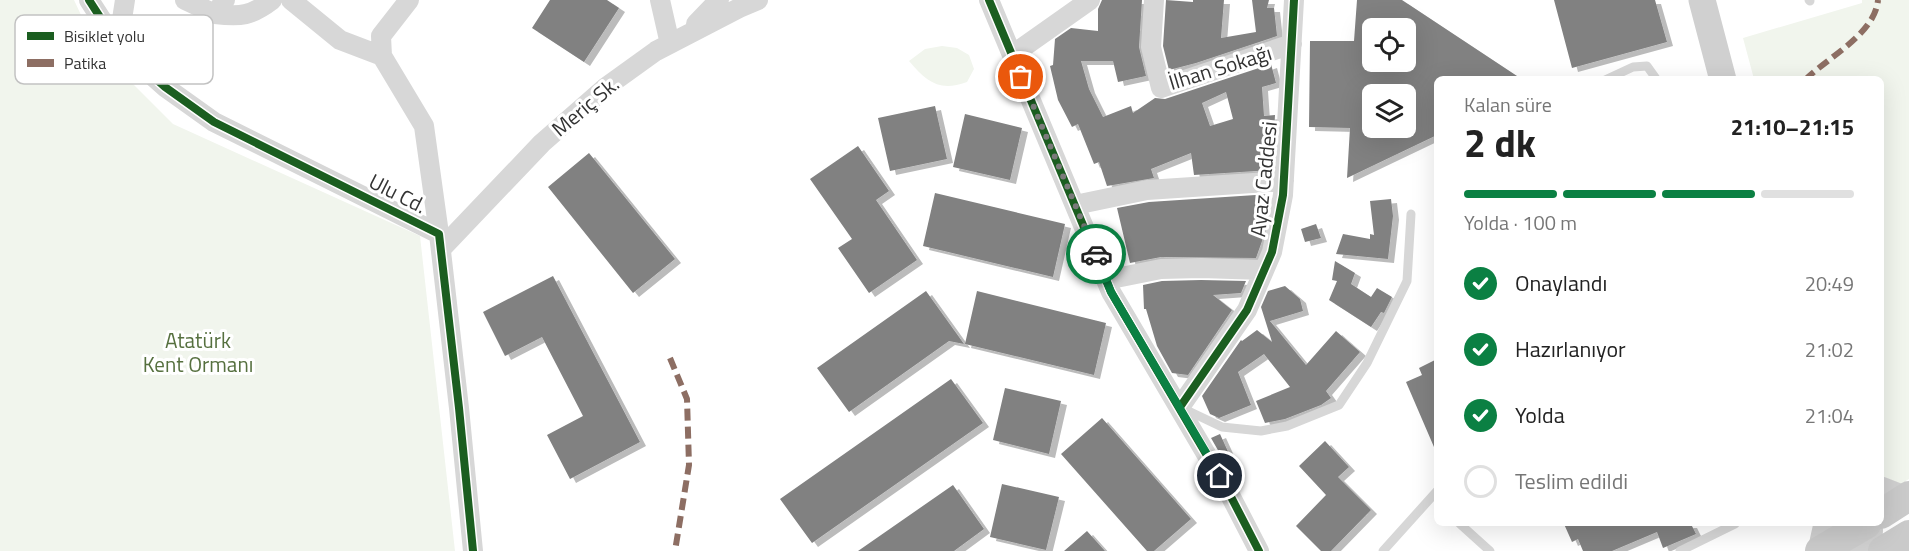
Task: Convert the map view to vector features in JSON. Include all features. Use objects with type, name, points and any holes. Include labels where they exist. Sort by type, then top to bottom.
[{"type":"main road","points":[[1702,0],[1723,76]]},
{"type":"main road","points":[[1719,0],[1739,76]]},
{"type":"main road","points":[[1821,551],[1867,535]]},
{"type":"street","name":"Ulu Cd.","points":[[89,0],[99,15]]},
{"type":"street","points":[[123,15],[125,0]]},
{"type":"street","points":[[185,0],[220,7],[235,17],[247,15],[272,0]]},
{"type":"street","points":[[291,0],[339,40],[382,56]]},
{"type":"street","points":[[409,0],[381,36],[382,56],[424,126],[440,241],[473,551]]},
{"type":"street","points":[[660,0],[677,40],[719,0]]},
{"type":"street","name":"Meriç Sk.","points":[[440,241],[542,143],[606,87],[656,51],[758,0]]},
{"type":"street","points":[[989,0],[1106,280],[1229,493],[1259,551]]},
{"type":"street","points":[[1012,55],[1090,0]]},
{"type":"street","name":"İlhan Sokağı","points":[[1154,0],[1151,47],[1161,88],[1292,44]]},
{"type":"street","name":"Ayaz Caddesi","points":[[1180,407],[1246,310],[1272,252],[1283,195],[1294,0]]},
{"type":"street","name":"Ulu Cd.","points":[[162,84],[214,122],[440,241]]},
{"type":"street","points":[[1075,205],[1148,190],[1284,181]]},
{"type":"street","points":[[1106,280],[1161,269],[1263,270]]},
{"type":"lane","points":[[1614,76],[1633,67],[1647,66],[1654,76]]},
{"type":"lane","points":[[1180,407],[1222,427],[1261,431],[1287,426],[1339,405],[1367,363],[1407,281],[1411,214]]},
{"type":"lane","points":[[1383,551],[1434,497]]},
{"type":"lane","points":[[1462,526],[1490,551]]},
{"type":"lane","points":[[1680,551],[1731,526]]},
{"type":"green space","name":"Atatürk Kent Ormanı","points":[[0,0],[74,0],[81,15],[15,15],[15,84],[133,84],[173,124],[420,236],[455,551],[0,551]]},
{"type":"green space","points":[[1862,0],[1909,0],[1909,479],[1901,484],[1884,477],[1884,76],[1753,76],[1743,38],[1862,3]]},
{"type":"green space","points":[[942,46],[957,48],[969,55],[974,69],[967,82],[949,86],[934,83],[922,75],[909,61],[925,49]]},
{"type":"building","points":[[550,0],[607,0],[619,8],[584,62],[532,28]]},
{"type":"building","points":[[1102,0],[1142,0],[1139,47],[1146,76],[1118,82],[1113,61],[1081,61],[1089,89],[1103,117],[1131,106],[1133,113],[1155,98],[1165,99],[1271,64],[1276,83],[1262,87],[1264,116],[1275,115],[1272,170],[1194,175],[1191,153],[1151,169],[1154,178],[1107,186],[1099,162],[1094,164],[1078,124],[1072,127],[1058,100],[1050,66],[1053,65],[1055,39],[1071,28],[1098,31],[1098,9]],"holes":[[[1226,92],[1233,119],[1210,126],[1202,103]]]},
{"type":"building","points":[[1166,0],[1193,2],[1193,0],[1224,0],[1221,38],[1256,32],[1252,0],[1269,0],[1267,8],[1274,8],[1277,36],[1169,70],[1163,46]]},
{"type":"building","points":[[1357,0],[1402,0],[1517,76],[1434,76],[1434,136],[1347,178],[1350,128],[1309,127],[1310,41],[1354,41]]},
{"type":"building","points":[[1554,0],[1655,0],[1667,42],[1572,68]]},
{"type":"building","points":[[935,106],[947,159],[890,171],[878,118]]},
{"type":"building","points":[[965,114],[1022,128],[1010,180],[953,167]]},
{"type":"building","points":[[858,146],[889,191],[876,200],[917,260],[869,293],[838,248],[852,239],[810,179]]},
{"type":"building","points":[[589,153],[675,259],[633,293],[548,187]]},
{"type":"building","points":[[935,193],[1065,224],[1053,277],[923,246]]},
{"type":"building","points":[[1271,194],[1267,216],[1261,216],[1262,241],[1256,258],[1161,257],[1130,263],[1117,208],[1149,202]]},
{"type":"building","points":[[1391,199],[1393,216],[1388,259],[1336,254],[1343,234],[1370,239],[1370,234],[1374,235],[1370,201]]},
{"type":"building","points":[[1316,224],[1321,238],[1305,242],[1301,229]]},
{"type":"building","points":[[1335,261],[1355,273],[1351,284],[1371,297],[1377,288],[1392,297],[1384,313],[1381,312],[1371,327],[1329,300],[1337,281],[1332,280]]},
{"type":"building","points":[[553,276],[640,442],[570,479],[547,435],[583,416],[542,337],[505,356],[483,312]]},
{"type":"building","points":[[1162,281],[1246,281],[1241,293],[1213,295],[1232,310],[1188,375],[1172,373],[1157,346],[1146,309],[1144,309],[1143,285]]},
{"type":"building","points":[[1285,286],[1300,299],[1303,311],[1270,321],[1306,365],[1336,331],[1360,352],[1326,391],[1331,398],[1321,405],[1285,419],[1265,423],[1256,401],[1290,387],[1264,354],[1238,372],[1251,405],[1219,418],[1210,414],[1202,396],[1241,340],[1257,330],[1272,342],[1261,307],[1268,291]]},
{"type":"building","points":[[926,291],[964,344],[949,341],[849,412],[817,368]]},
{"type":"building","points":[[977,291],[1106,323],[1094,375],[965,344]]},
{"type":"building","points":[[1434,360],[1434,447],[1406,382],[1422,375],[1419,368]]},
{"type":"building","points":[[951,379],[983,423],[812,543],[780,499]]},
{"type":"building","points":[[1005,388],[1061,401],[1049,454],[993,440]]},
{"type":"building","points":[[1102,418],[1191,519],[1154,551],[1147,551],[1061,454]]},
{"type":"building","points":[[1220,434],[1230,456],[1223,459],[1211,438]]},
{"type":"building","points":[[1325,441],[1349,467],[1338,477],[1371,510],[1331,551],[1321,551],[1296,526],[1326,495],[1299,466]]},
{"type":"building","points":[[1002,484],[1059,497],[1046,550],[990,537]]},
{"type":"building","points":[[953,485],[984,529],[954,551],[858,551]]},
{"type":"building","points":[[1565,526],[1692,526],[1696,534],[1663,548],[1657,532],[1612,551],[1583,551],[1578,539],[1572,542]]},
{"type":"building","points":[[1087,531],[1105,551],[1064,551]]},
{"type":"marked path","points":[[1809,76],[1860,34],[1869,24],[1878,0]]},
{"type":"marked path","points":[[670,358],[687,399],[689,465],[675,551]]},
{"type":"cycle path","points":[[89,0],[99,15]]},
{"type":"cycle path","points":[[989,0],[1111,292],[1229,493],[1259,551]]},
{"type":"cycle path","points":[[1180,407],[1247,310],[1272,252],[1283,195],[1294,0]]},
{"type":"cycle path","points":[[162,84],[214,122],[439,234],[473,551]]},
{"type":"way so far","points":[[1021,77],[1096,254]]},
{"type":"route","points":[[1096,254],[1111,292],[1220,476]]}]
